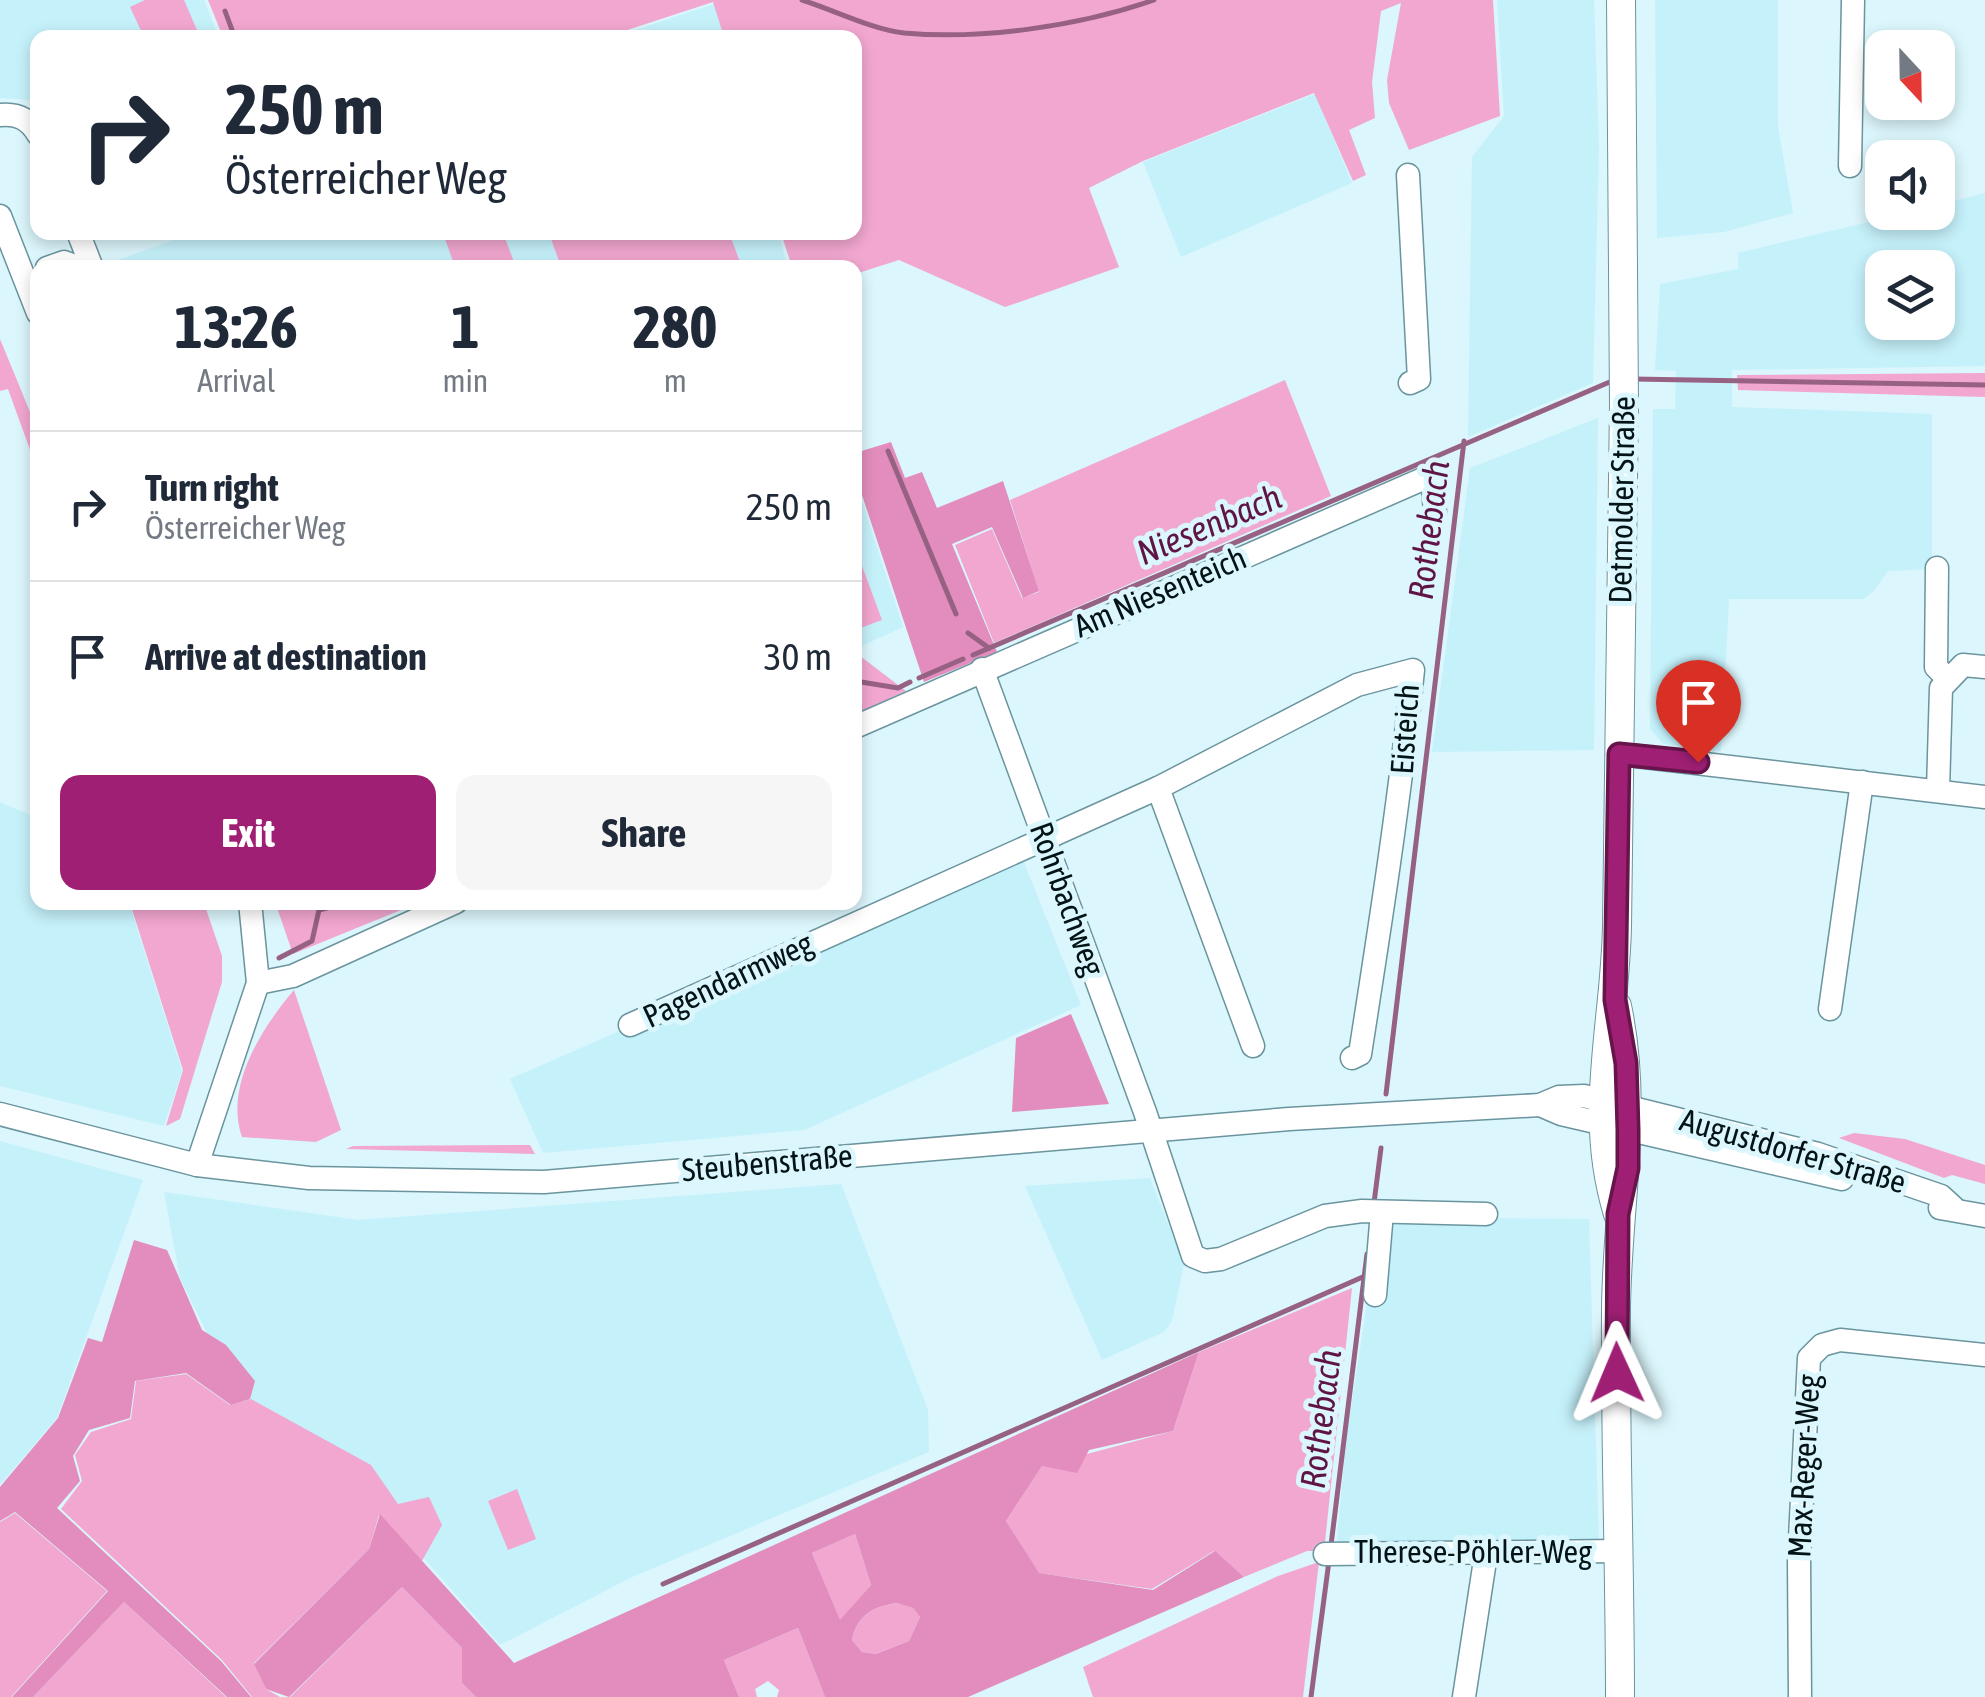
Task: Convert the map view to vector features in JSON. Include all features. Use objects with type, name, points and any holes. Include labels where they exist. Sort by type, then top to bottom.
[{"type":"main road","name":"Detmolder Straße","points":[[1620,1697],[1618,1214],[1606,1167],[1616,1114],[1603,1050],[1615,1000],[1624,380],[1621,0]]},
{"type":"street","points":[[1850,166],[1854,0]]},
{"type":"street","points":[[0,115],[11,114],[30,122]]},
{"type":"street","points":[[1408,175],[1419,380],[1410,383]]},
{"type":"street","points":[[0,216],[30,278]]},
{"type":"street","name":"Am Niesenteich","points":[[862,724],[982,668],[1432,476],[1434,513]]},
{"type":"street","points":[[1936,568],[1936,666],[1946,677]]},
{"type":"street","points":[[1938,790],[1941,688],[1946,677],[1963,665],[1985,667]]},
{"type":"street","name":"Rohrbachweg","points":[[982,668],[1151,1130],[1193,1256],[1205,1262],[1325,1216],[1372,1212],[1486,1214]]},
{"type":"street","name":"Eisteich","points":[[1046,839],[1158,788],[1357,685],[1413,670],[1400,796],[1374,966],[1360,1054],[1352,1058]]},
{"type":"street","points":[[1619,754],[1985,797]]},
{"type":"street","points":[[1830,1008],[1862,782]]},
{"type":"street","points":[[1158,788],[1228,1011],[1254,1046]]},
{"type":"street","name":"Pagendarmweg","points":[[630,1025],[997,857],[1046,839]]},
{"type":"street","points":[[197,1165],[258,983],[251,910]]},
{"type":"street","points":[[258,983],[294,976],[438,910]]},
{"type":"street","name":"Steubenstraße","points":[[0,1114],[197,1165],[309,1178],[544,1182],[1151,1130],[1540,1105],[1559,1097],[1616,1114]]},
{"type":"street","name":"Augustdorfer Straße","points":[[1616,1114],[1934,1208],[1954,1207],[1985,1216]]},
{"type":"street","points":[[1372,1212],[1375,1295]]},
{"type":"street","name":"Max-Reger-Weg","points":[[1800,1697],[1799,1559],[1810,1358],[1822,1344],[1840,1340],[1985,1355]]},
{"type":"street","name":"Therese-Pöhler-Weg","points":[[1330,1553],[1620,1551]]},
{"type":"street","points":[[1464,1697],[1486,1554]]},
{"type":"shaded area","points":[[0,0],[204,0],[216,30],[30,30],[30,100],[0,98]]},
{"type":"shaded area","points":[[145,0],[184,0],[197,30],[141,30],[130,7]]},
{"type":"shaded area","points":[[208,0],[1493,0],[1500,116],[1409,150],[1389,103],[1387,80],[1401,3],[1381,11],[1372,82],[1375,118],[1349,130],[1366,175],[1353,181],[1314,93],[1143,161],[1089,188],[1119,267],[1005,307],[899,260],[862,272],[862,260],[790,260],[783,240],[862,240],[862,30],[722,30],[713,2],[627,30],[220,30]]},
{"type":"shaded area","points":[[1497,0],[1594,0],[1599,147],[1593,383],[1468,437],[1472,157],[1504,116]]},
{"type":"shaded area","points":[[1655,0],[1778,0],[1778,127],[1793,213],[1724,232],[1657,238]]},
{"type":"shaded area","points":[[714,4],[722,30],[635,30]]},
{"type":"shaded area","points":[[1315,94],[1352,183],[1181,257],[1143,162]]},
{"type":"shaded area","points":[[1985,193],[1985,366],[1732,370],[1732,407],[1932,414],[1932,569],[1888,571],[1863,599],[1729,599],[1721,751],[1663,744],[1650,729],[1653,409],[1675,409],[1676,371],[1655,370],[1660,284],[1738,269],[1738,253],[1865,223],[1865,230],[1955,230],[1955,201]]},
{"type":"shaded area","points":[[174,240],[780,240],[786,260],[118,260]]},
{"type":"shaded area","points":[[445,240],[506,240],[513,260],[453,260]]},
{"type":"shaded area","points":[[551,240],[732,240],[739,260],[559,260]]},
{"type":"shaded area","points":[[0,339],[30,412],[30,450],[8,389],[0,391]]},
{"type":"shaded area","points":[[1985,373],[1985,397],[1738,390],[1737,375]]},
{"type":"shaded area","points":[[1285,380],[1331,496],[994,643],[955,545],[992,529],[1022,598],[1039,592],[1010,500]]},
{"type":"shaded area","points":[[1598,418],[1594,750],[1432,752],[1470,468]]},
{"type":"shaded area","points":[[891,442],[905,478],[922,472],[937,508],[1003,481],[1039,591],[1023,598],[992,527],[952,544],[997,652],[924,682],[862,495],[862,451]]},
{"type":"shaded area","points":[[862,501],[903,627],[862,646]]},
{"type":"shaded area","points":[[862,566],[882,620],[862,627]]},
{"type":"shaded area","points":[[862,658],[906,691],[862,711]]},
{"type":"shaded area","points":[[0,802],[30,815],[30,910],[131,910],[182,1071],[164,1126],[0,1086]]},
{"type":"shaded area","points":[[1021,855],[1081,1005],[804,1130],[543,1153],[510,1079]]},
{"type":"shaded area","points":[[132,910],[206,910],[222,956],[222,982],[180,1119],[166,1126],[183,1070]]},
{"type":"shaded area","points":[[278,910],[401,910],[293,954]]},
{"type":"shaded area","points":[[294,990],[341,1130],[316,1142],[242,1137],[238,1098],[242,1078],[259,1040]]},
{"type":"shaded area","points":[[1071,1014],[1109,1104],[1012,1112],[1016,1038]]},
{"type":"shaded area","points":[[1854,1133],[1905,1139],[1985,1165],[1985,1184],[1952,1175],[1944,1178],[1839,1138]]},
{"type":"shaded area","points":[[0,1141],[143,1180],[57,1418],[0,1485]]},
{"type":"shaded area","points":[[530,1145],[535,1154],[346,1149],[353,1146]]},
{"type":"shaded area","points":[[1150,1178],[1184,1264],[1172,1321],[1164,1332],[1102,1360],[1025,1186]]},
{"type":"shaded area","points":[[841,1184],[928,1410],[929,1452],[630,1578],[500,1645],[343,1466],[257,1411],[223,1366],[180,1278],[164,1192],[358,1220]]},
{"type":"shaded area","points":[[1380,1217],[1589,1219],[1599,1544],[1336,1551],[1346,1441]]},
{"type":"shaded area","points":[[134,1240],[167,1250],[202,1330],[226,1345],[255,1381],[250,1399],[231,1405],[186,1373],[135,1381],[130,1418],[89,1430],[73,1456],[80,1481],[57,1508],[221,1661],[251,1697],[227,1697],[124,1602],[33,1697],[12,1697],[108,1591],[15,1512],[0,1521],[0,1487],[58,1418],[88,1338],[102,1342]]},
{"type":"shaded area","points":[[1352,1288],[1324,1551],[1307,1551],[1244,1577],[1214,1551],[1152,1589],[1038,1573],[1006,1521],[1042,1466],[1173,1431],[1199,1352]]},
{"type":"shaded area","points":[[1199,1352],[1173,1431],[1089,1450],[1077,1473],[1042,1466],[1006,1521],[1039,1573],[1153,1590],[1215,1551],[1244,1577],[968,1697],[825,1697],[798,1628],[724,1660],[739,1697],[476,1697],[462,1683],[462,1648],[402,1587],[289,1697],[266,1689],[254,1664],[369,1549],[380,1514],[514,1663]],"holes":[[[855,1534],[871,1585],[840,1620],[812,1553]],[[897,1603],[913,1608],[920,1617],[909,1641],[876,1654],[862,1652],[852,1640],[858,1624],[874,1610]]]},
{"type":"shaded area","points":[[186,1374],[230,1405],[251,1399],[371,1465],[398,1504],[429,1497],[442,1525],[422,1561],[379,1515],[369,1549],[254,1663],[266,1689],[280,1697],[252,1697],[222,1660],[61,1509],[82,1481],[75,1455],[91,1432],[131,1419],[136,1381]]},
{"type":"shaded area","points":[[517,1489],[536,1539],[508,1550],[488,1501]]},
{"type":"shaded area","points":[[15,1513],[107,1591],[11,1697],[0,1697],[0,1522]]},
{"type":"shaded area","points":[[855,1534],[871,1585],[840,1621],[812,1553]]},
{"type":"shaded area","points":[[1319,1562],[1303,1697],[1093,1697],[1083,1667],[1278,1576]]},
{"type":"shaded area","points":[[402,1587],[462,1648],[462,1683],[476,1697],[290,1697]]},
{"type":"shaded area","points":[[124,1602],[226,1697],[33,1697]]},
{"type":"shaded area","points":[[898,1603],[913,1608],[920,1617],[909,1641],[876,1654],[862,1652],[852,1640],[858,1624],[874,1610]]},
{"type":"shaded area","points":[[798,1628],[825,1697],[777,1697],[779,1690],[768,1681],[755,1689],[757,1697],[739,1697],[724,1660]]},
{"type":"waterway","points":[[802,0],[879,28],[934,35],[1063,24],[1154,0]]},
{"type":"waterway","points":[[225,11],[232,30]]},
{"type":"waterway","name":"Rothebach","points":[[1633,379],[1985,385]]},
{"type":"waterway","name":"Niesenbach","points":[[973,655],[1612,381]]},
{"type":"waterway","name":"Rothebach","points":[[1386,1094],[1464,441]]},
{"type":"waterway","points":[[888,451],[956,614]]},
{"type":"waterway","points":[[968,633],[989,648]]},
{"type":"waterway","name":"Niesenbach","points":[[919,678],[963,659]]},
{"type":"waterway","name":"Niesenbach","points":[[862,682],[898,688],[910,682]]},
{"type":"waterway","name":"Niesenbach","points":[[279,958],[312,941],[319,910]]},
{"type":"waterway","name":"Rothebach","points":[[1374,1203],[1381,1148]]},
{"type":"waterway","name":"Rothebach","points":[[1331,1545],[1367,1254]]},
{"type":"waterway","points":[[663,1584],[1365,1276]]},
{"type":"waterway","name":"Rothebach","points":[[1311,1697],[1329,1561]]},
{"type":"route","points":[[1617,1373],[1618,1214],[1628,1168],[1626,1063],[1615,1000],[1619,754],[1698,762]]}]
